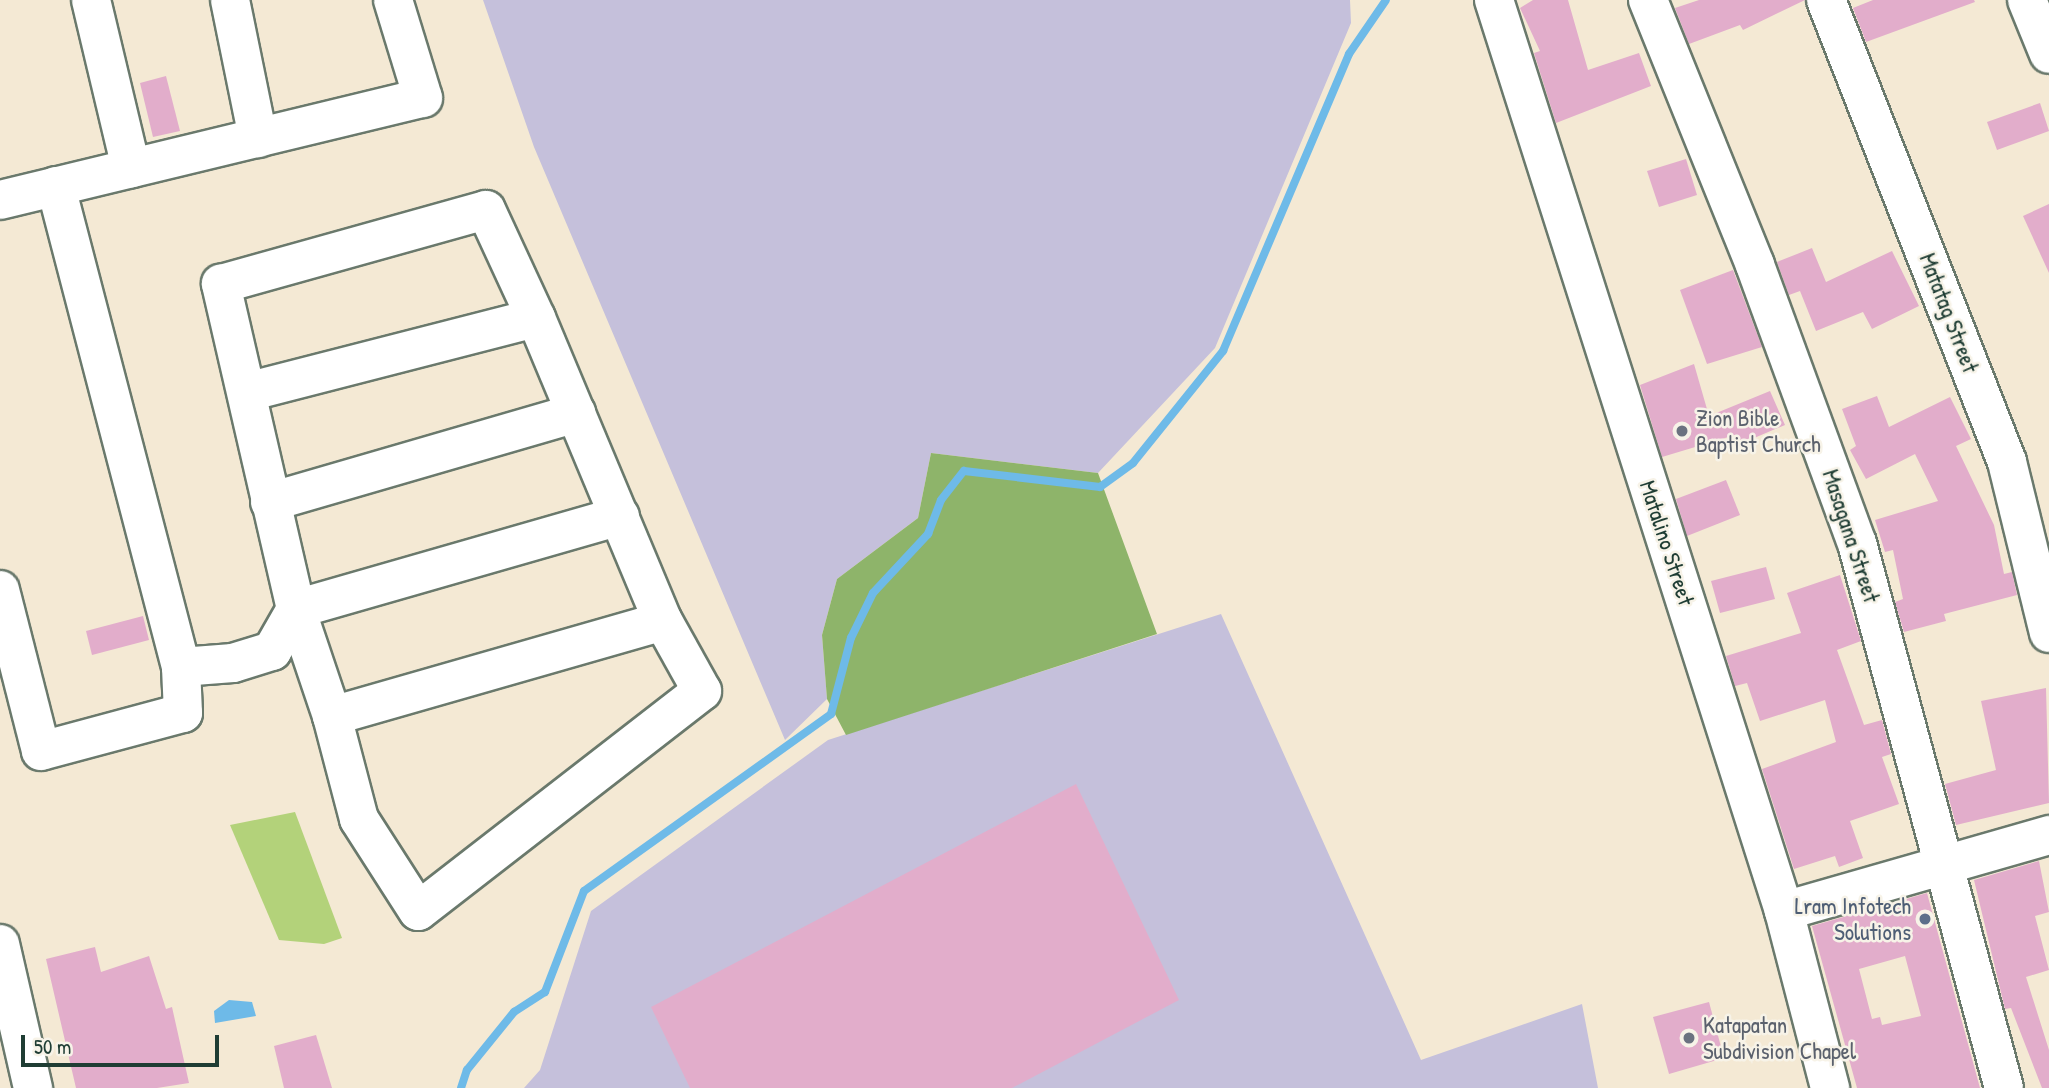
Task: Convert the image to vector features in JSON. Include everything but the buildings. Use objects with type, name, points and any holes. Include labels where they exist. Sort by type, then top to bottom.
[{"type":"street","points":[[91,0],[131,168]]},
{"type":"street","points":[[230,0],[258,138]]},
{"type":"street","points":[[0,200],[423,98],[393,0]]},
{"type":"street","name":"Matalino Street","points":[[1494,0],[1784,911],[1830,1088]]},
{"type":"street","name":"Masagana Street","points":[[1648,0],[1755,265],[1857,543],[1941,866],[2004,1088]]},
{"type":"street","name":"Matatag Street","points":[[1826,0],[2007,462],[2044,591],[2049,633]]},
{"type":"street","points":[[2027,0],[2049,54]]},
{"type":"street","points":[[0,590],[41,751],[183,713],[181,667],[56,186]]},
{"type":"street","points":[[485,210],[536,318],[663,621],[702,691],[418,911],[359,818],[332,716],[296,609],[221,284],[485,210]]},
{"type":"street","points":[[247,391],[536,318]]},
{"type":"street","points":[[270,502],[576,413]]},
{"type":"street","points":[[181,667],[233,663],[272,651],[296,609],[620,516]]},
{"type":"street","points":[[332,716],[663,621]]},
{"type":"street","points":[[1784,911],[2049,835]]},
{"type":"street","points":[[0,944],[33,1088]]},
{"type":"shaded area","points":[[483,0],[1350,0],[1351,23],[1215,348],[1098,473],[931,453],[918,518],[837,579],[822,635],[827,699],[785,740],[534,147]]},
{"type":"shaded area","points":[[1221,614],[1421,1060],[1582,1004],[1598,1088],[524,1088],[540,1070],[591,911],[828,740]]},
{"type":"green space","points":[[931,453],[1098,473],[1157,634],[846,735],[827,699],[822,635],[837,579],[918,518]]},
{"type":"green space","points":[[295,812],[342,938],[324,944],[279,940],[230,825]]},
{"type":"water","points":[[229,1000],[252,1002],[256,1016],[215,1023],[214,1011]]},
{"type":"waterway","points":[[461,1088],[467,1070],[514,1012],[545,992],[584,891],[831,714],[851,638],[873,593],[928,534],[941,500],[964,471],[1100,487],[1133,463],[1223,351],[1349,54],[1386,0]]},
{"type":"place","name":"Zion Bible Baptist Church","points":[[1682,431]]},
{"type":"place","name":"Lram Infotech Solutions","points":[[1925,919]]},
{"type":"place","name":"Katapatan Subdivision Chapel","points":[[1689,1038]]}]
